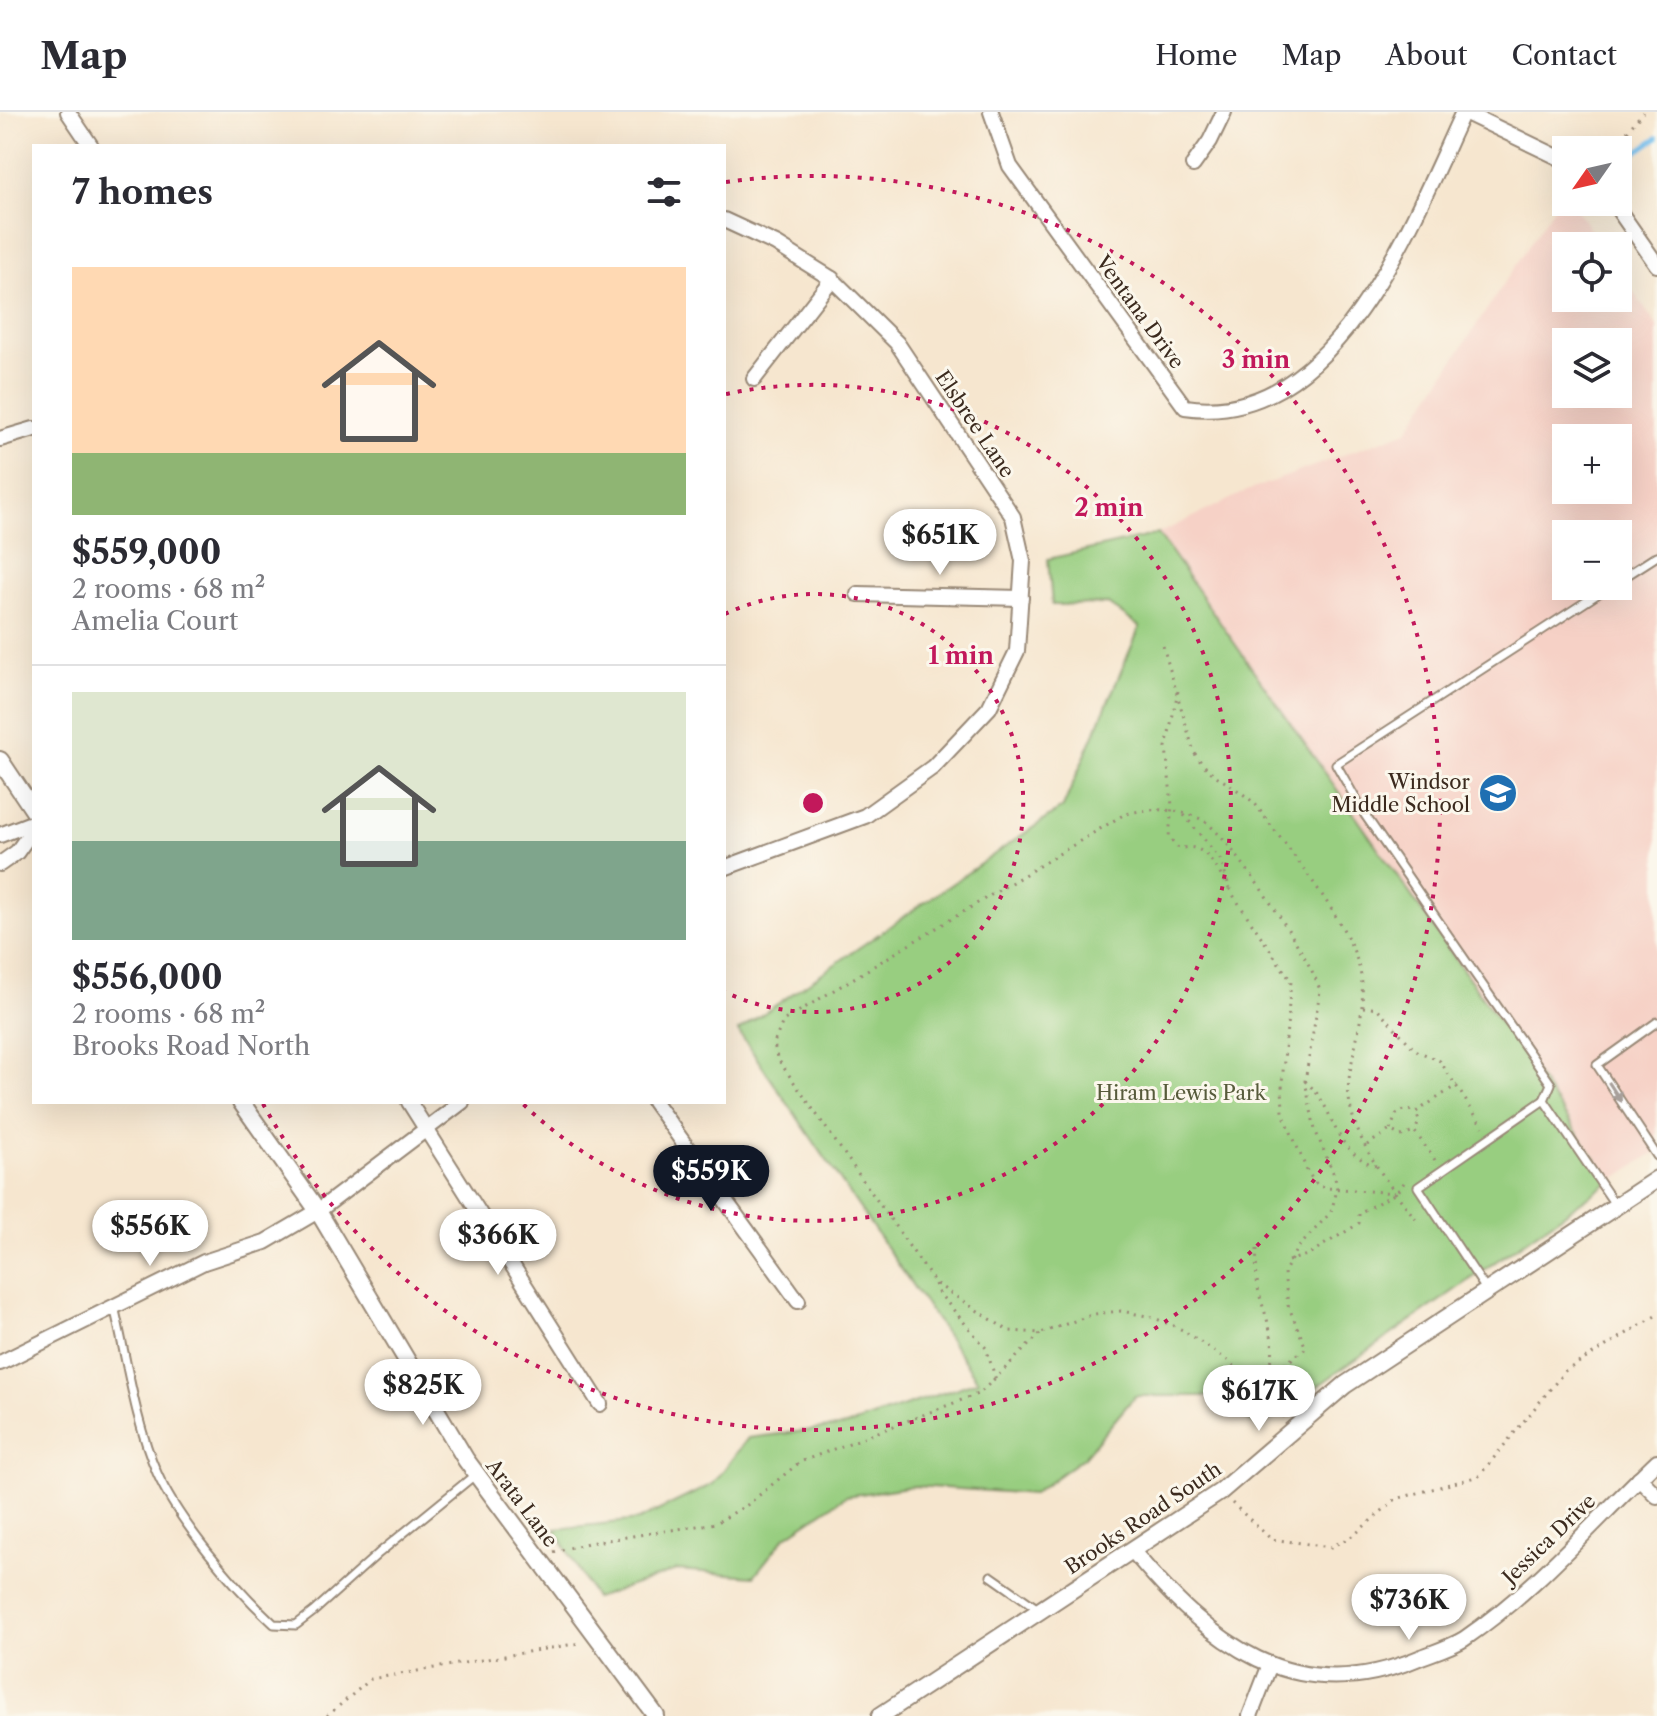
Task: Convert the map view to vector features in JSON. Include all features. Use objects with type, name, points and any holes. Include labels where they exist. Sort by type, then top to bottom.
[{"type":"street","points":[[68,112],[90,144]]},
{"type":"street","name":"Ventana Drive","points":[[991,112],[1010,166],[1150,363],[1185,407],[1212,411],[1258,397],[1291,381],[1329,352],[1353,324],[1391,259],[1464,112]]},
{"type":"street","points":[[1193,165],[1210,141],[1224,112]]},
{"type":"street","points":[[1464,112],[1552,154]]},
{"type":"street","points":[[1623,216],[1657,265]]},
{"type":"street","name":"Elsbree Lane","points":[[726,221],[776,244],[832,279],[897,343],[1013,517],[1023,561],[1017,651],[989,708],[933,767],[865,816],[726,867]]},
{"type":"street","points":[[754,379],[832,279]]},
{"type":"street","points":[[0,439],[32,430]]},
{"type":"street","points":[[858,594],[1021,598]]},
{"type":"street","points":[[0,760],[32,808]]},
{"type":"street","points":[[0,835],[32,826]]},
{"type":"street","points":[[0,864],[17,852],[32,828]]},
{"type":"street","name":"Arata Lane","points":[[242,1104],[318,1211],[476,1474],[656,1716]]},
{"type":"street","points":[[410,1104],[600,1404]]},
{"type":"street","points":[[0,1363],[204,1262],[265,1242],[318,1211],[428,1131],[460,1104]]},
{"type":"street","points":[[655,1104],[798,1301]]},
{"type":"street","name":"Brooks Road South","points":[[880,1716],[1220,1492],[1345,1385],[1657,1179]]},
{"type":"street","name":"Jessica Drive","points":[[1132,1550],[1171,1597],[1212,1630],[1269,1667],[1330,1679],[1393,1669],[1461,1641],[1518,1598],[1657,1461]]},
{"type":"street","points":[[1639,1478],[1657,1496]]},
{"type":"street","points":[[1250,1716],[1269,1667]]},
{"type":"lane","points":[[1632,572],[1657,556]]},
{"type":"lane","points":[[1487,1291],[1418,1187],[1544,1100],[1551,1084],[1365,815],[1336,764],[1588,600]]},
{"type":"lane","points":[[1657,1022],[1597,1065],[1657,1156]]},
{"type":"lane","points":[[1544,1100],[1616,1206]]},
{"type":"lane","points":[[114,1306],[157,1473],[178,1510],[254,1605],[274,1624],[296,1625],[476,1474]]},
{"type":"lane","points":[[991,1576],[1040,1611]]},
{"type":"path","points":[[1623,136],[1643,112]]},
{"type":"path","points":[[1163,646],[1194,752],[1202,765],[1242,791],[1256,805],[1347,936],[1359,968],[1363,1008],[1349,1080],[1348,1107],[1356,1130],[1416,1219]]},
{"type":"path","points":[[1178,691],[1166,747],[1172,843],[1179,849],[1189,845],[1202,850],[1291,981],[1282,1083],[1283,1113],[1308,1173],[1318,1186],[1396,1193]]},
{"type":"path","points":[[996,1380],[986,1348],[938,1292],[935,1283],[777,1058],[776,1031],[794,1013],[1099,828],[1143,809],[1171,810],[1204,820],[1222,836],[1317,976],[1320,991],[1305,1081],[1315,1130],[1335,1177],[1337,1190],[1331,1212],[1288,1261],[1283,1289],[1306,1348],[1262,1382]]},
{"type":"path","points":[[1184,814],[1220,859],[1231,892]]},
{"type":"path","points":[[1363,1008],[1378,1009],[1415,1050],[1440,1061],[1485,1126],[1472,1135]]},
{"type":"path","points":[[1305,1081],[1316,1090],[1328,1118],[1349,1151],[1381,1168]]},
{"type":"path","points":[[1416,1112],[1457,1085]]},
{"type":"path","points":[[1366,1145],[1390,1130],[1397,1113],[1407,1109],[1416,1112]]},
{"type":"path","points":[[1415,1132],[1419,1121],[1416,1112]]},
{"type":"path","points":[[1390,1130],[1401,1136],[1415,1132]]},
{"type":"path","points":[[1415,1132],[1435,1160]]},
{"type":"path","points":[[1288,1261],[1307,1255],[1355,1226],[1359,1223],[1359,1213],[1396,1193],[1409,1177]]},
{"type":"path","points":[[1257,1249],[1259,1292],[1272,1329],[1270,1369],[1262,1382],[1263,1394]]},
{"type":"path","points":[[935,1283],[1009,1331],[1041,1333],[1094,1314],[1121,1311],[1152,1317],[1183,1330],[1230,1362],[1296,1428]]},
{"type":"path","points":[[1220,1492],[1271,1539],[1331,1547],[1354,1535],[1396,1499],[1479,1476],[1565,1371],[1657,1315]]},
{"type":"path","points":[[539,1558],[588,1543],[716,1523],[747,1505],[800,1462],[957,1405],[996,1380],[1041,1333]]},
{"type":"path","points":[[327,1716],[371,1679],[599,1640]]},
{"type":"shaded area","name":"Windsor Middle School","points":[[1552,210],[1552,216],[1581,216],[1592,232],[1552,232],[1552,312],[1632,312],[1632,290],[1657,326],[1657,1151],[1611,1181],[1158,534],[1247,491],[1407,431]]},
{"type":"green space","name":"Hiram Lewis Park","points":[[1158,534],[1611,1181],[1259,1427],[1213,1396],[1135,1396],[1084,1457],[1033,1494],[915,1486],[846,1496],[785,1537],[754,1576],[677,1570],[595,1598],[555,1529],[639,1520],[713,1484],[748,1438],[846,1426],[978,1381],[738,1031],[1063,807],[1140,627],[1108,604],[1052,605],[1048,559]]},
{"type":"waterway","points":[[1632,155],[1657,138]]},
{"type":"place","name":"Windsor Middle School","points":[[1498,793]]}]
